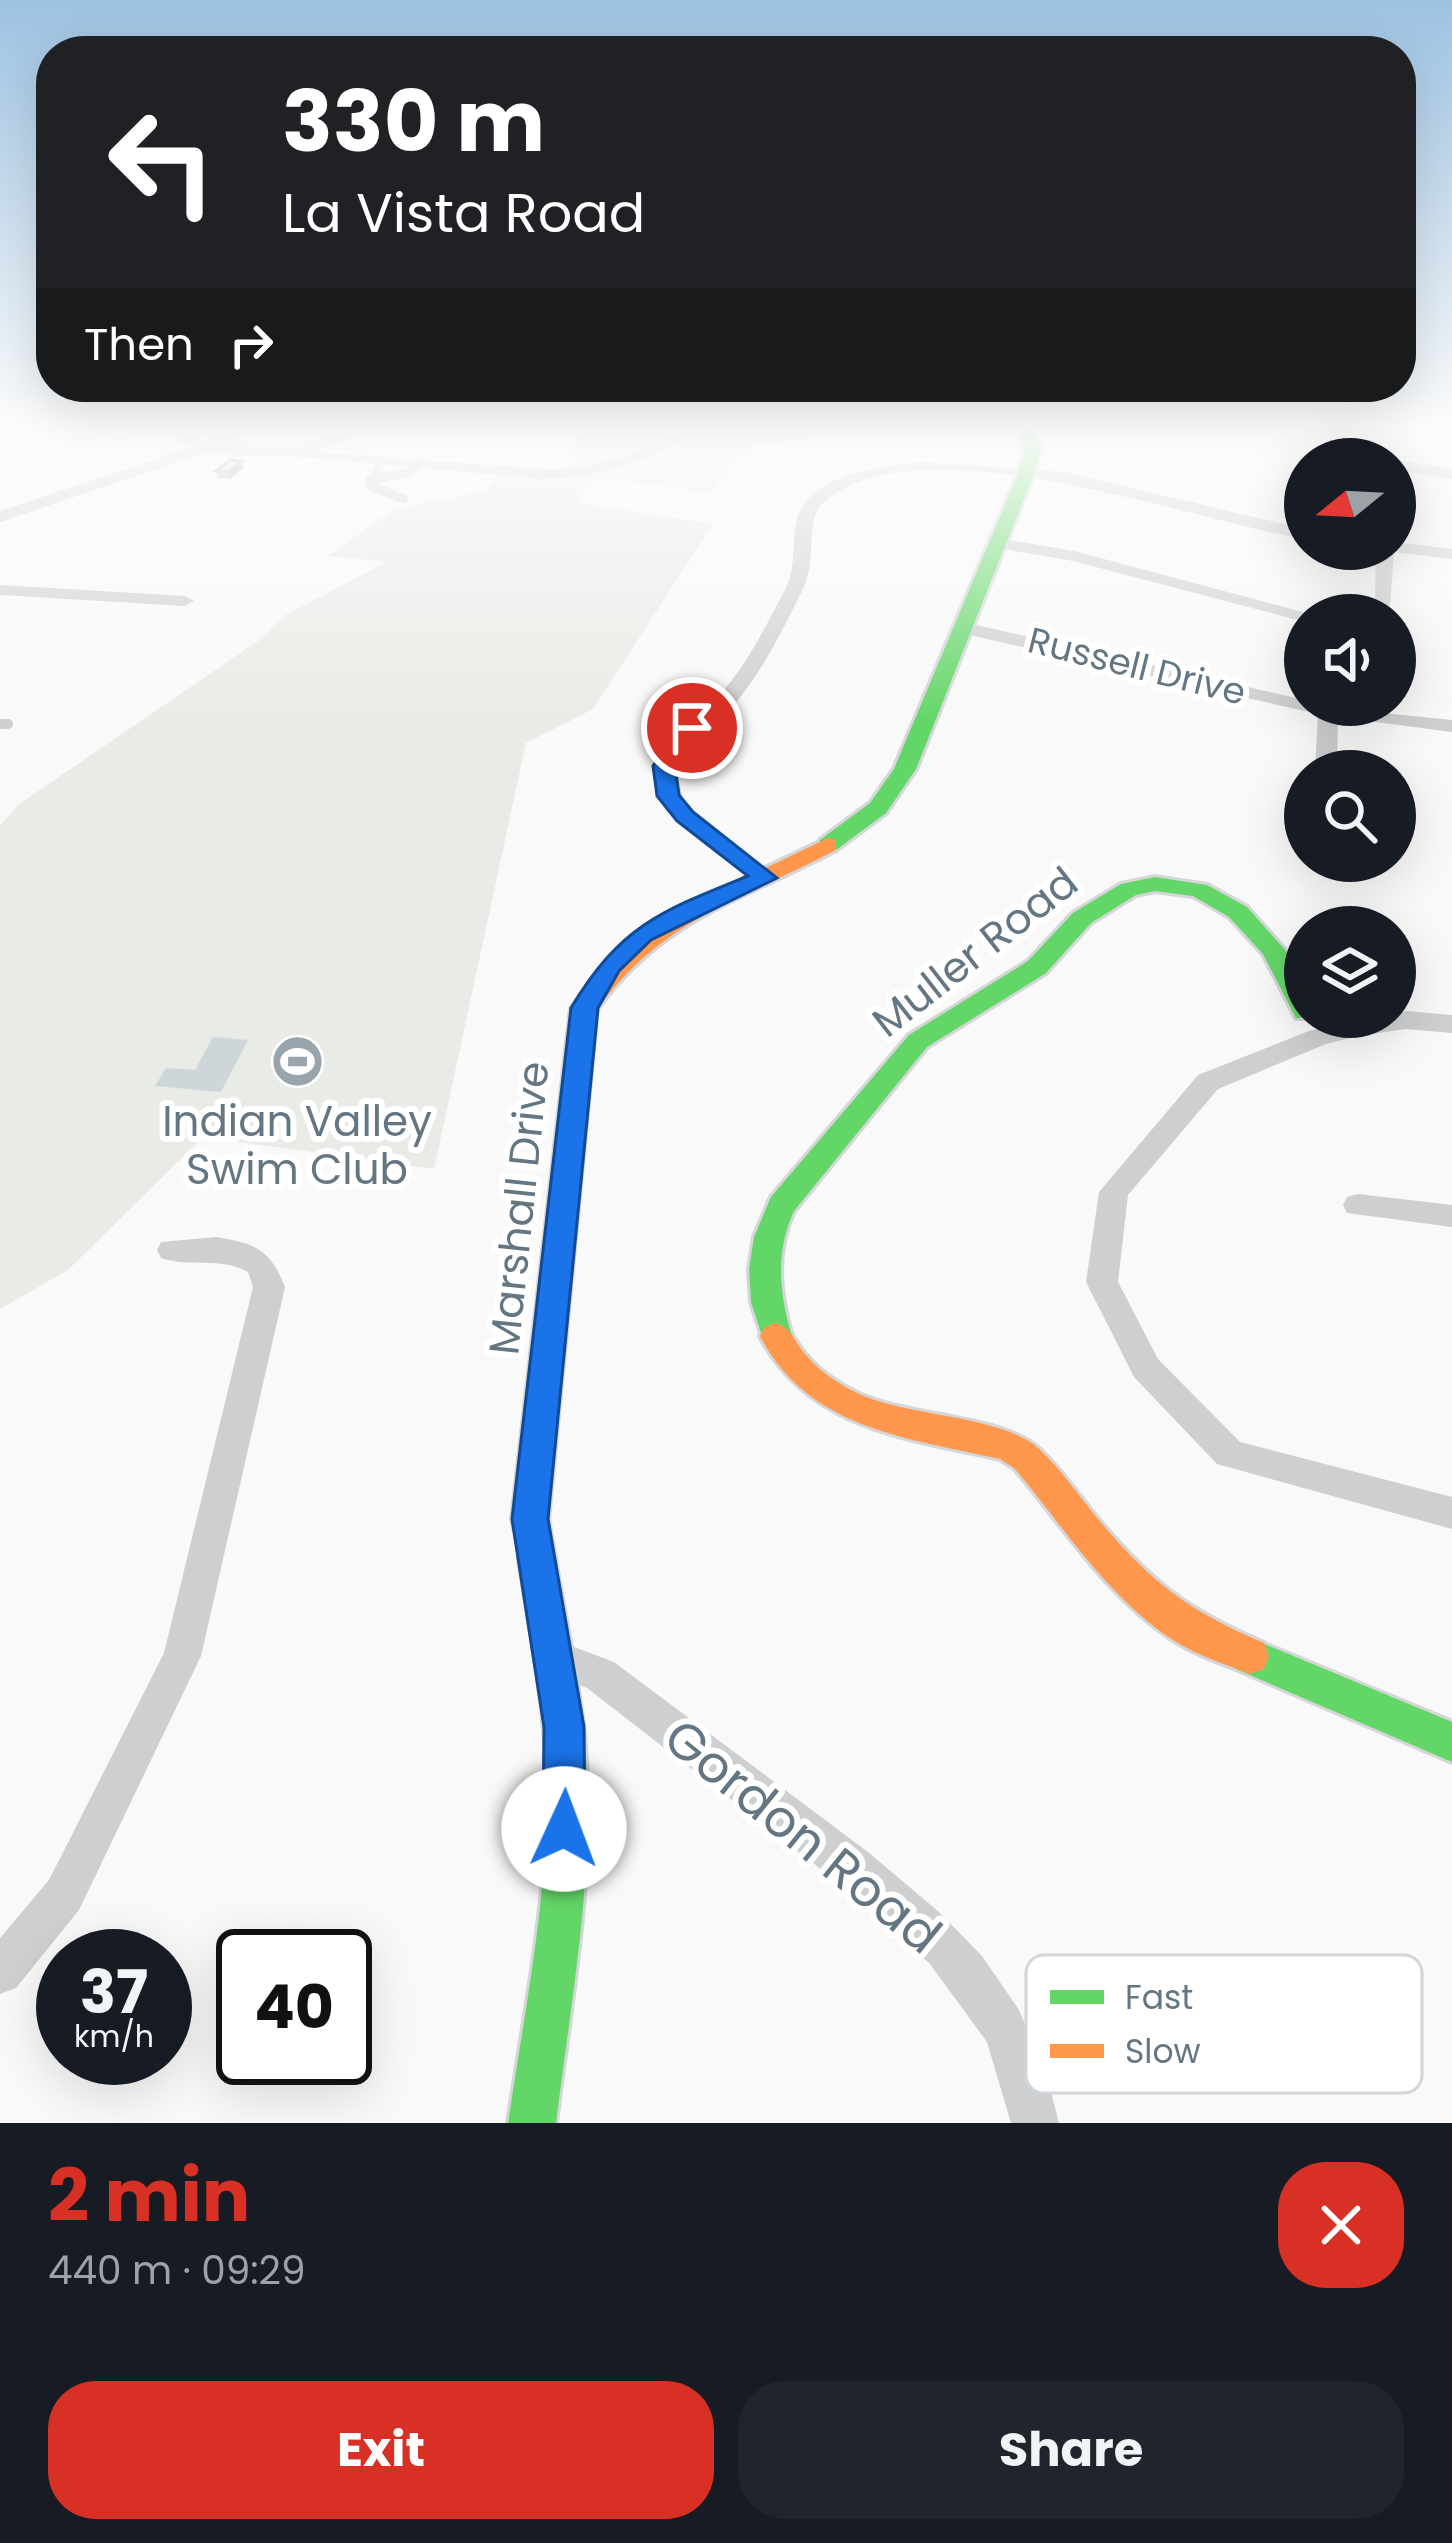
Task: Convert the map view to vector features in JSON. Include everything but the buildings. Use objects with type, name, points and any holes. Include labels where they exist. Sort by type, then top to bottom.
[{"type":"street","points":[[765,878],[674,806],[664,766],[692,728],[728,700],[804,570],[800,524]]},
{"type":"street","name":"Marshall Drive","points":[[532,2123],[562,1875],[567,1782],[530,1519],[584,1008],[608,967],[642,934],[687,909],[831,847],[897,785],[1006,524]]},
{"type":"street","points":[[1238,524],[1284,531]]},
{"type":"street","points":[[998,543],[1075,556],[1284,611]]},
{"type":"street","points":[[1416,550],[1452,554]]},
{"type":"street","points":[[0,590],[185,602]]},
{"type":"street","name":"Russell Drive","points":[[963,628],[1036,639],[1204,686],[1284,703]]},
{"type":"street","name":"Russell Drive","points":[[1416,722],[1452,726]]},
{"type":"street","name":"Muller Road","points":[[1284,971],[1274,951],[1238,911],[1199,890],[1155,884],[1105,901],[1037,967],[959,1011],[918,1041],[782,1205],[767,1229],[761,1267],[772,1328],[799,1373],[818,1388],[847,1402],[1009,1446],[1026,1458],[1126,1579],[1190,1630],[1452,1742]]},
{"type":"street","points":[[1416,1021],[1452,1024]]},
{"type":"street","points":[[1284,1037],[1208,1082],[1114,1192],[1102,1282],[1146,1368],[1229,1454],[1452,1513]]},
{"type":"street","points":[[1358,1205],[1452,1216]]},
{"type":"street","points":[[0,1972],[64,1895],[182,1657],[269,1287],[261,1265],[239,1253],[172,1250]]},
{"type":"street","name":"Gordon Road","points":[[553,1657],[600,1675],[884,1891],[946,1949],[985,1996],[1007,2033],[1026,2085]]},
{"type":"street","name":"Gordon Road","points":[[1028,2093],[1035,2123]]},
{"type":"shaded area","points":[[373,524],[713,524],[593,709],[526,743],[434,1169],[203,1137],[68,1270],[0,1309],[0,826],[18,805],[258,641],[286,615],[386,562],[327,556]]},
{"type":"shaded area","points":[[213,1037],[248,1040],[221,1092],[155,1086],[166,1068],[195,1070]]},
{"type":"traffic: fast","points":[[828,845],[878,808],[905,769],[1005,524]]},
{"type":"traffic: fast","points":[[776,1336],[764,1269],[769,1237],[782,1205],[918,1041],[1037,967],[1082,918],[1129,889],[1155,884],[1199,890],[1238,912],[1274,951],[1284,971]]},
{"type":"traffic: fast","points":[[532,2123],[561,1907],[567,1820],[563,1722],[537,1559]]},
{"type":"traffic: fast","points":[[1250,1656],[1452,1742]]},
{"type":"traffic: slow","points":[[537,1559],[530,1519],[584,1008],[610,973],[665,925],[828,845]]},
{"type":"traffic: slow","points":[[776,1336],[793,1364],[817,1386],[845,1402],[911,1425],[1009,1446],[1026,1458],[1143,1594],[1189,1629],[1250,1656]]},
{"type":"place","name":"Indian Valley Swim Club","points":[[297,1062]]},
{"type":"route","points":[[564,1829],[564,1727],[530,1519],[584,1008],[608,967],[642,934],[687,909],[765,878],[685,816],[668,796],[664,766],[692,728]]}]
